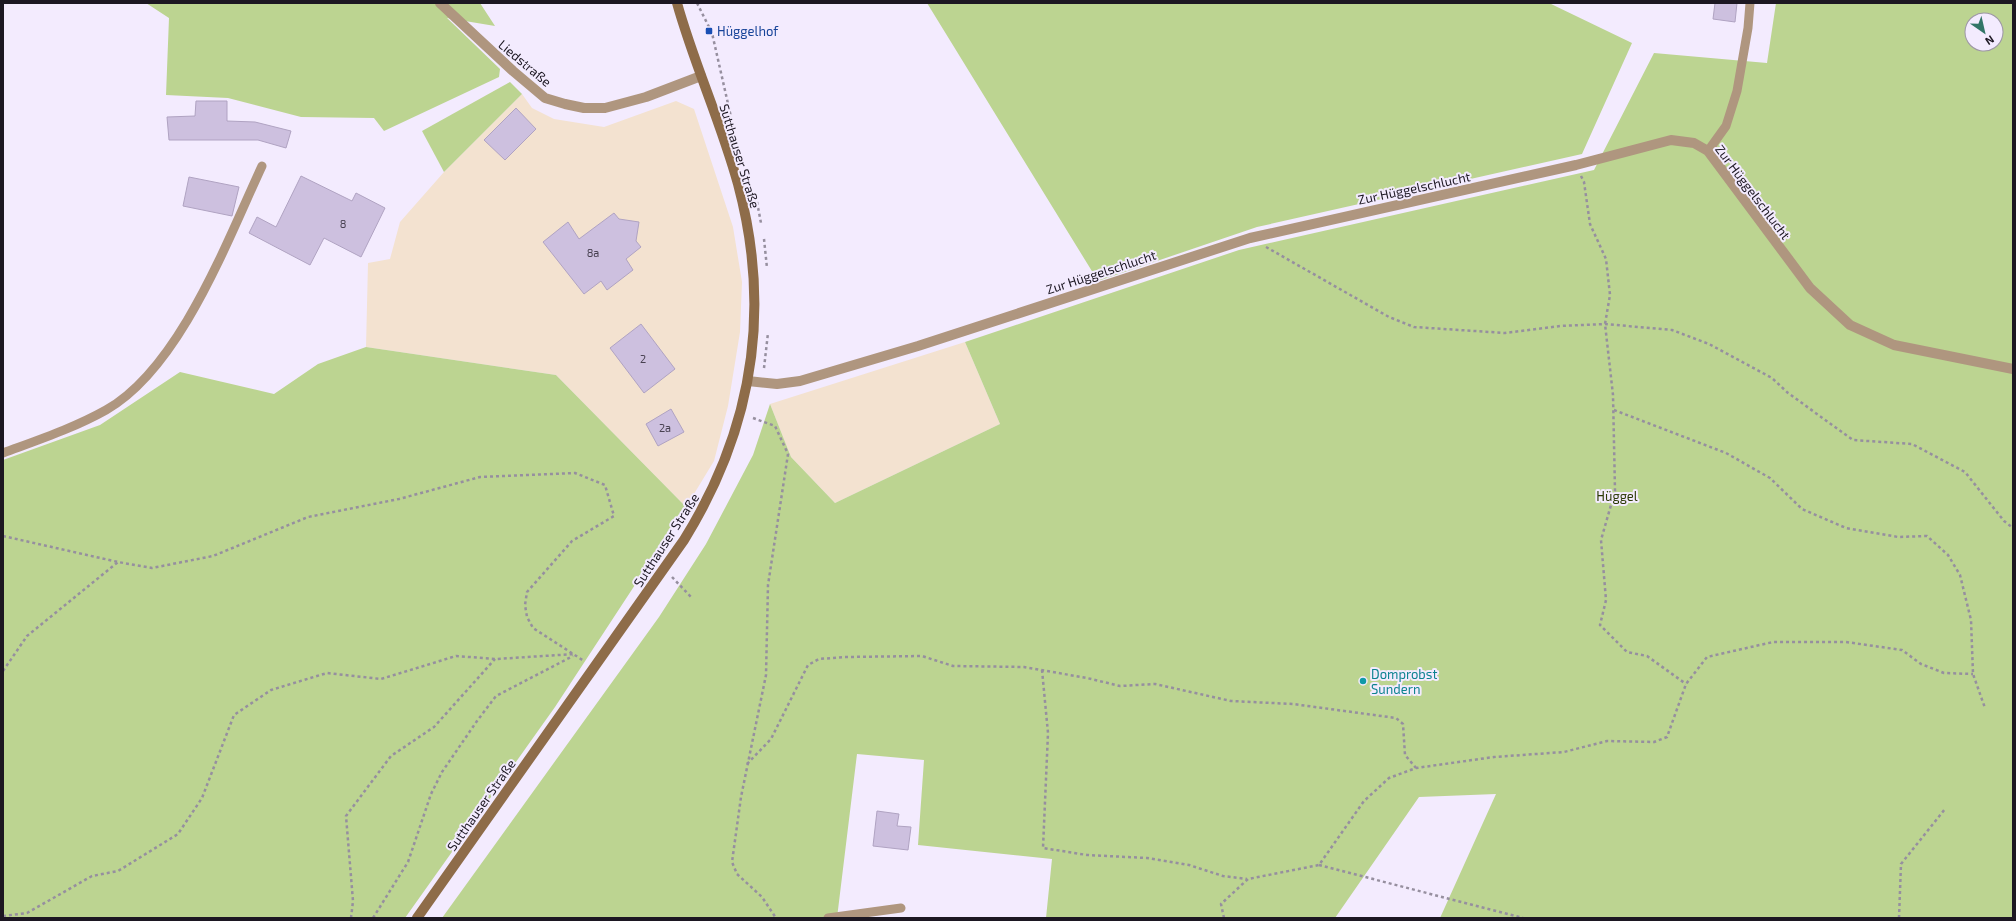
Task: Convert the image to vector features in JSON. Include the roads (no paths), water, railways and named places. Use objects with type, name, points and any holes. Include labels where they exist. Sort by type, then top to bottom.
[{"type":"street","name":"Liedstraße","points":[[440,3],[513,71],[545,98],[565,104],[584,108],[605,108],[646,97],[701,76]]},
{"type":"street","name":"Sutthauser Straße","points":[[417,918],[658,577],[704,508],[734,437],[748,381],[754,325],[755,291],[752,252],[738,182],[677,3]]},
{"type":"street","name":"Zur Hüggelschlucht","points":[[748,381],[777,384],[800,381],[918,346],[1250,238],[1576,165],[1671,140],[1694,143],[1708,151],[1810,288],[1850,325],[1894,345],[2013,369]]},
{"type":"lane","points":[[1708,151],[1726,126],[1737,91],[1748,28],[1750,3]]},
{"type":"lane","points":[[3,453],[50,436],[107,410],[134,390],[155,368],[199,299],[262,166]]},
{"type":"lane","points":[[828,918],[902,908]]},
{"type":"place","name":"Hüggelhof","points":[[709,31]]},
{"type":"place","name":"Domprobst Sundern","points":[[1363,681]]},
{"type":"park label","name":"Hüggel","points":[[1617,496]]}]
